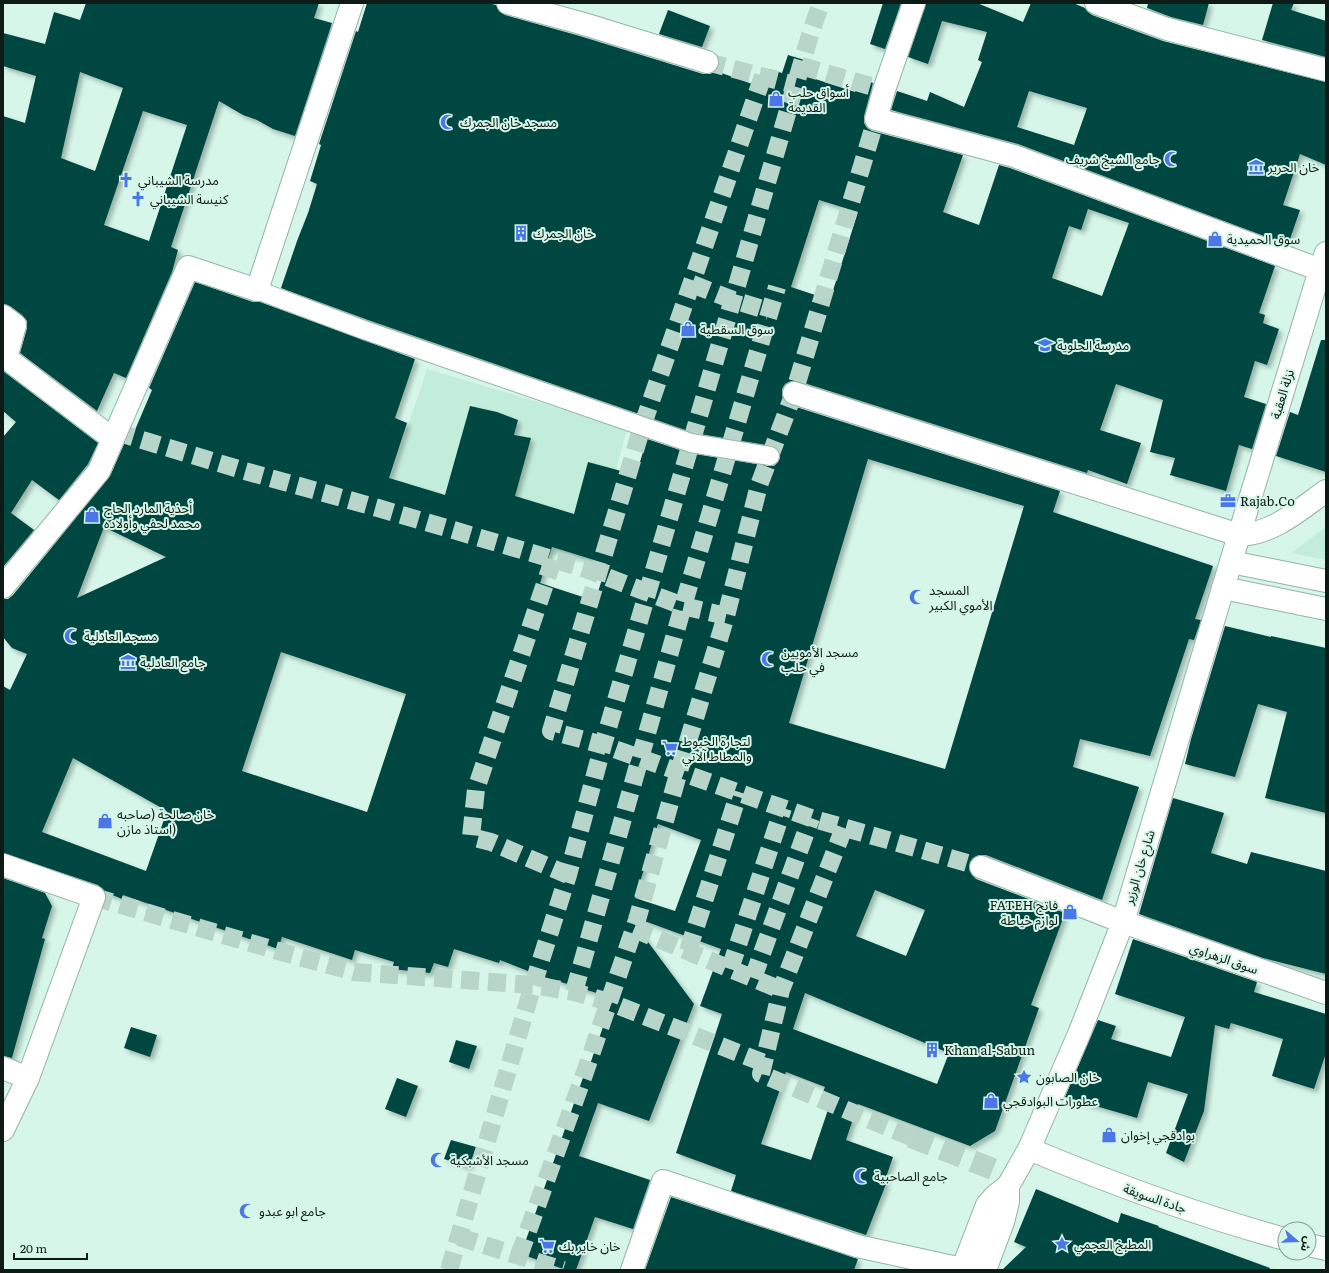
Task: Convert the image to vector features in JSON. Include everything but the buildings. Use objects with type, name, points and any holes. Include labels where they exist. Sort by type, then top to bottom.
[{"type":"street","points":[[257,290],[352,3]]},
{"type":"street","points":[[508,3],[584,24],[707,62]]},
{"type":"street","points":[[914,3],[884,90],[876,120],[1014,156],[1324,265]]},
{"type":"street","points":[[1096,3],[1167,29],[1326,70]]},
{"type":"street","name":"نزلة العقبة","points":[[1239,535],[1324,265]]},
{"type":"street","points":[[3,587],[99,471],[188,267],[257,290],[372,333],[691,443],[770,456]]},
{"type":"street","points":[[3,316],[15,325],[6,358],[113,439]]},
{"type":"street","points":[[794,392],[1239,535],[1250,535],[1271,528],[1281,523],[1326,492]]},
{"type":"street","name":"شارع خان الوزير","points":[[962,1269],[987,1205],[995,1196],[1008,1186],[1028,1149],[1079,1034],[1123,922],[1239,535]]},
{"type":"street","points":[[1231,562],[1326,581]]},
{"type":"street","points":[[1223,588],[1326,609]]},
{"type":"street","points":[[3,865],[94,897],[28,1078],[3,1130]]},
{"type":"street","name":"سوق الزهراوي","points":[[981,867],[1123,922],[1326,993]]},
{"type":"street","points":[[3,1068],[28,1078]]},
{"type":"street","name":"جادة السويقة","points":[[1028,1149],[1172,1205],[1245,1228],[1277,1236]]},
{"type":"street","points":[[632,1270],[663,1181],[857,1246],[962,1269]]},
{"type":"street","name":"شارع خان الوزير","points":[[985,1270],[1003,1222],[1008,1202],[1008,1186]]},
{"type":"shaded area","points":[[427,369],[627,428],[591,566],[382,503]]},
{"type":"shaded area","points":[[1326,527],[1326,560],[1291,553]]},
{"type":"tunnel","points":[[449,1270],[533,985],[568,875],[603,745],[810,35],[821,3]]},
{"type":"tunnel","points":[[707,62],[795,85]]},
{"type":"tunnel","points":[[801,66],[884,90]]},
{"type":"tunnel","points":[[763,76],[642,427],[551,731],[603,745],[811,818],[981,867]]},
{"type":"tunnel","points":[[519,1256],[585,1072],[637,920],[679,771],[726,616],[759,485],[794,393],[876,119]]},
{"type":"tunnel","points":[[692,284],[733,300],[769,311]]},
{"type":"tunnel","points":[[574,992],[683,606],[777,287]]},
{"type":"tunnel","points":[[116,432],[245,471],[583,568],[683,606],[726,616]]},
{"type":"tunnel","points":[[553,560],[476,789],[471,837],[491,842],[568,875]]},
{"type":"tunnel","points":[[688,951],[739,792]]},
{"type":"tunnel","points":[[730,969],[783,808]]},
{"type":"tunnel","points":[[753,978],[811,818]]},
{"type":"tunnel","points":[[844,828],[781,990],[761,1074],[911,1137]]},
{"type":"tunnel","points":[[94,897],[354,972],[533,985],[574,992],[609,1002],[764,1063]]},
{"type":"tunnel","points":[[634,929],[781,990]]},
{"type":"tunnel","points":[[911,1137],[1013,1177]]},
{"type":"tunnel","points":[[459,1237],[563,1270]]},
{"type":"place","name":"أسواق حلب القديمة","points":[[776,99]]},
{"type":"place","name":"مسجد خان الجمرك","points":[[448,122]]},
{"type":"place","name":"جامع الشيخ شريف","points":[[1172,159]]},
{"type":"place","name":"خان الحرير","points":[[1256,167]]},
{"type":"place","name":"مدرسة الشيباني","points":[[126,180]]},
{"type":"place","name":"كنيسة الشيباني","points":[[138,199]]},
{"type":"place","name":"خان الجمرك","points":[[521,233]]},
{"type":"place","name":"سوق الحميدية","points":[[1215,239]]},
{"type":"place","name":"سوق السقطية","points":[[688,329]]},
{"type":"place","name":"مدرسة الحلوية","points":[[1045,345]]},
{"type":"place","name":"Rajab.Co","points":[[1228,501]]},
{"type":"place","name":"أحذية المارد الحاج محمد لحفي وأولاده","points":[[92,515]]},
{"type":"place","name":"المسجد الأموي الكبير","points":[[917,597]]},
{"type":"place","name":"مسجد العادلية","points":[[72,636]]},
{"type":"place","name":"مسجد الأمويين في حلب","points":[[769,659]]},
{"type":"place","name":"جامع العادلية","points":[[128,662]]},
{"type":"place","name":"لتجارة الخيوط والمطاط آلاتي","points":[[670,748]]},
{"type":"place","name":"خان صالحة (صاحبه استاذ مازن)","points":[[105,821]]},
{"type":"place","name":"FATEH فاتح لوازم خياطة","points":[[1070,912]]},
{"type":"place","name":"Khan al-Sabun","points":[[932,1050]]},
{"type":"place","name":"خان الصابون","points":[[1024,1077]]},
{"type":"place","name":"عطورات البوادقجي","points":[[991,1101]]},
{"type":"place","name":"بوادقجي إخوان","points":[[1109,1135]]},
{"type":"place","name":"مسجد الأشبكية","points":[[438,1160]]},
{"type":"place","name":"جامع الصاحبية","points":[[862,1176]]},
{"type":"place","name":"جامع ابو عبدو","points":[[247,1211]]},
{"type":"place","name":"المطبخ العجمي","points":[[1062,1244]]},
{"type":"place","name":"خان خاير بك","points":[[547,1246]]}]
